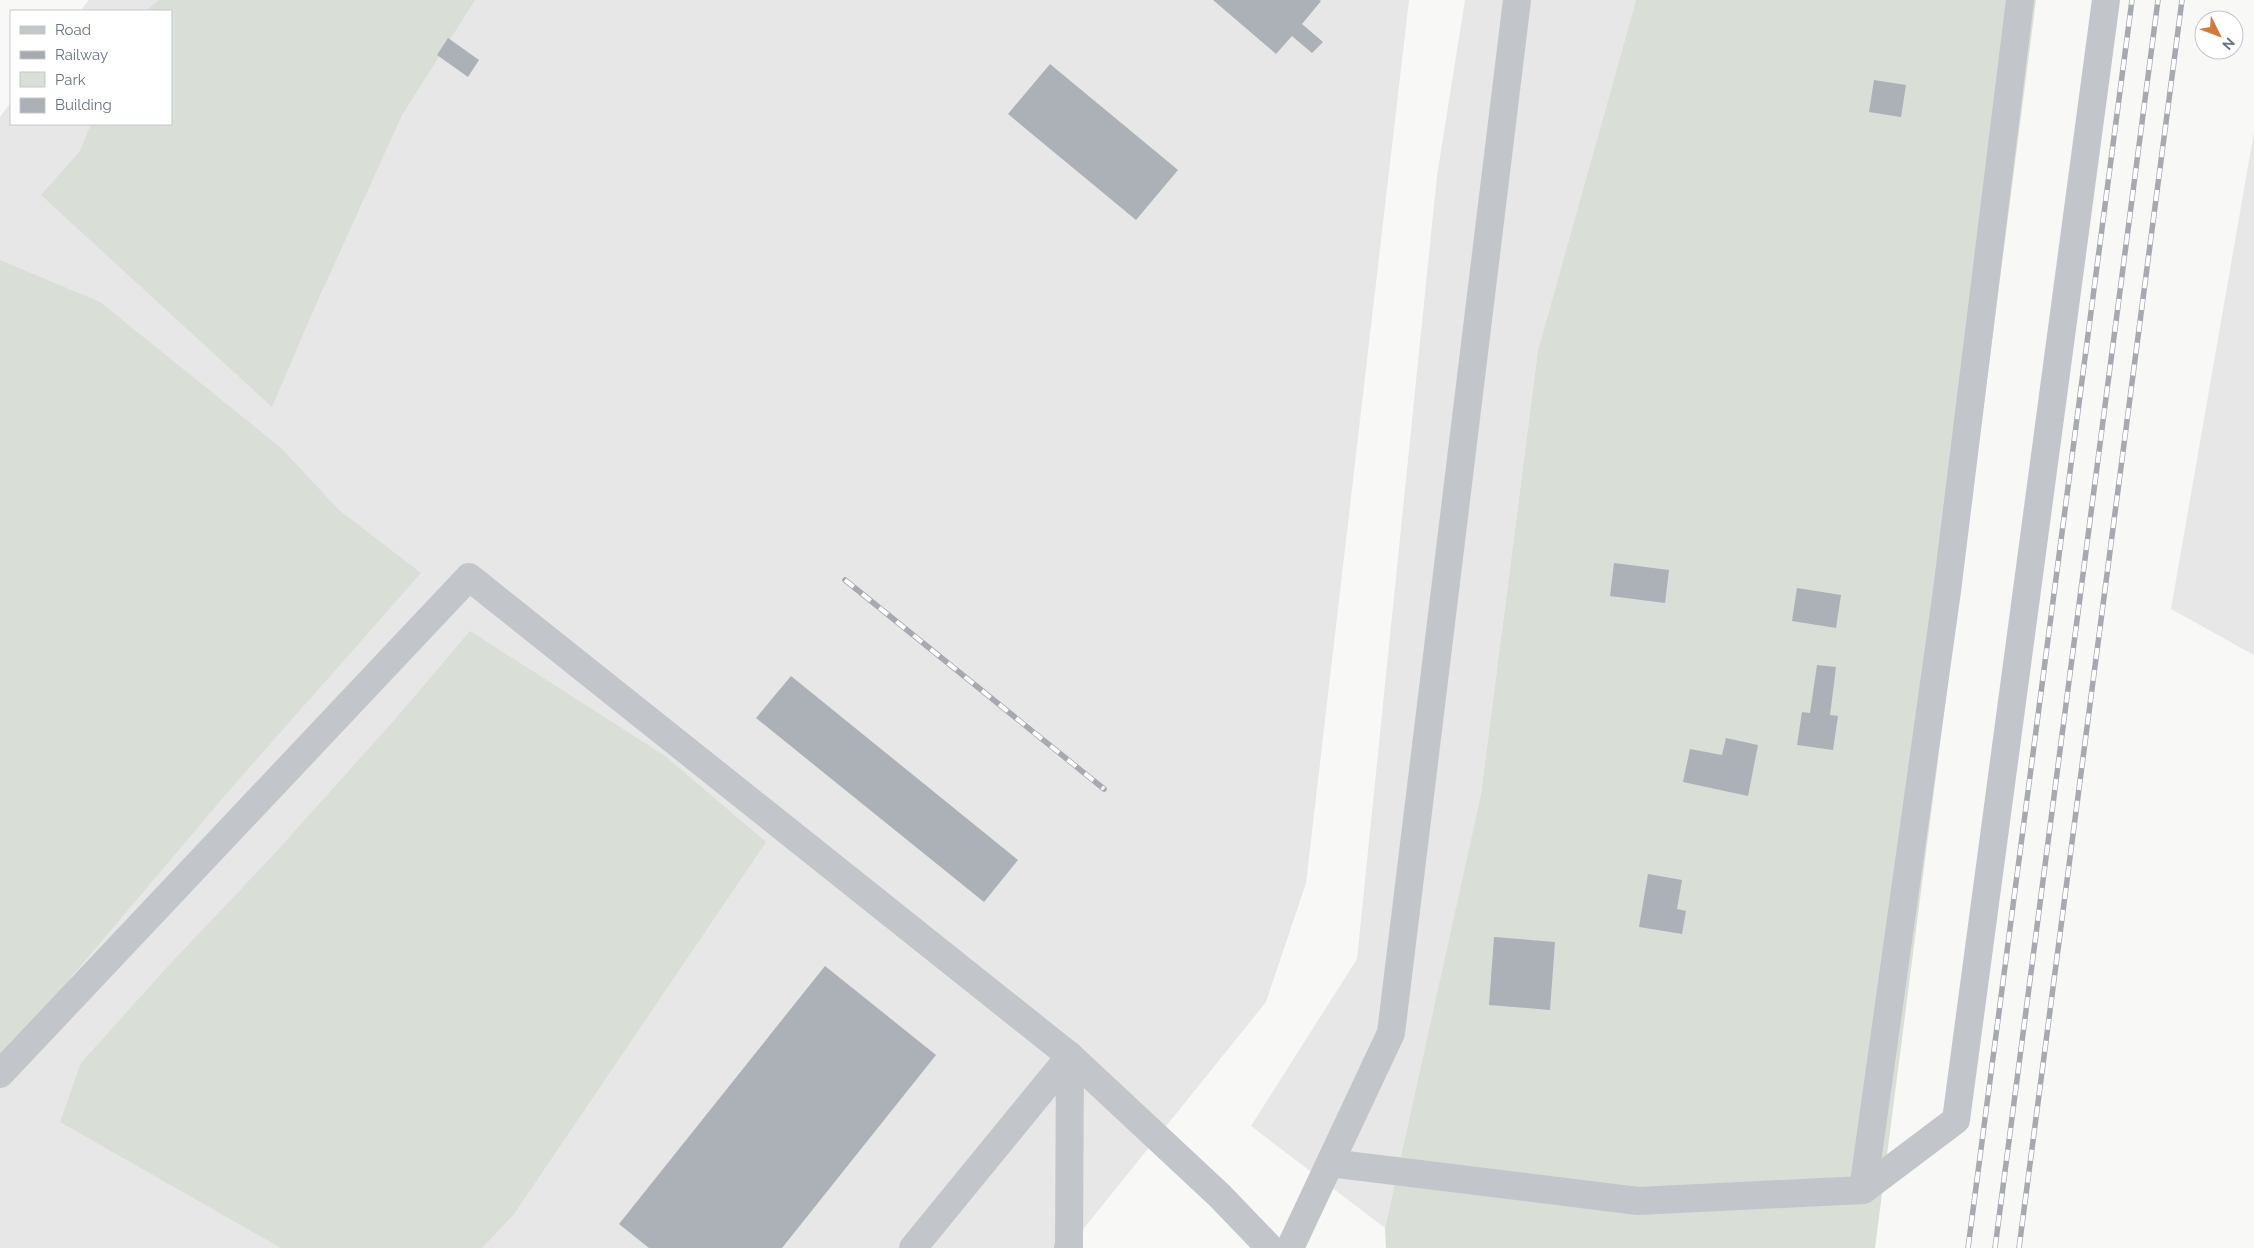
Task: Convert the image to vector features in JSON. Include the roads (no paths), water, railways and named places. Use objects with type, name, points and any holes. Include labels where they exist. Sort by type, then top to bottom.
[{"type":"street","points":[[1290,1248],[1391,1033],[1517,0]]},
{"type":"street","points":[[1863,1190],[1947,591],[2020,0]]},
{"type":"street","points":[[1330,1163],[1638,1201],[1863,1190],[1956,1120],[2106,0]]},
{"type":"street","points":[[0,1074],[468,577],[1070,1056],[1220,1196],[1270,1248]]},
{"type":"street","points":[[913,1248],[1070,1056]]},
{"type":"street","points":[[1068,1248],[1070,1056]]},
{"type":"railway","points":[[1968,1248],[2132,0]]},
{"type":"railway","points":[[1995,1248],[2158,0]]},
{"type":"railway","points":[[2019,1248],[2182,0]]},
{"type":"railway","points":[[845,580],[1104,789]]}]
